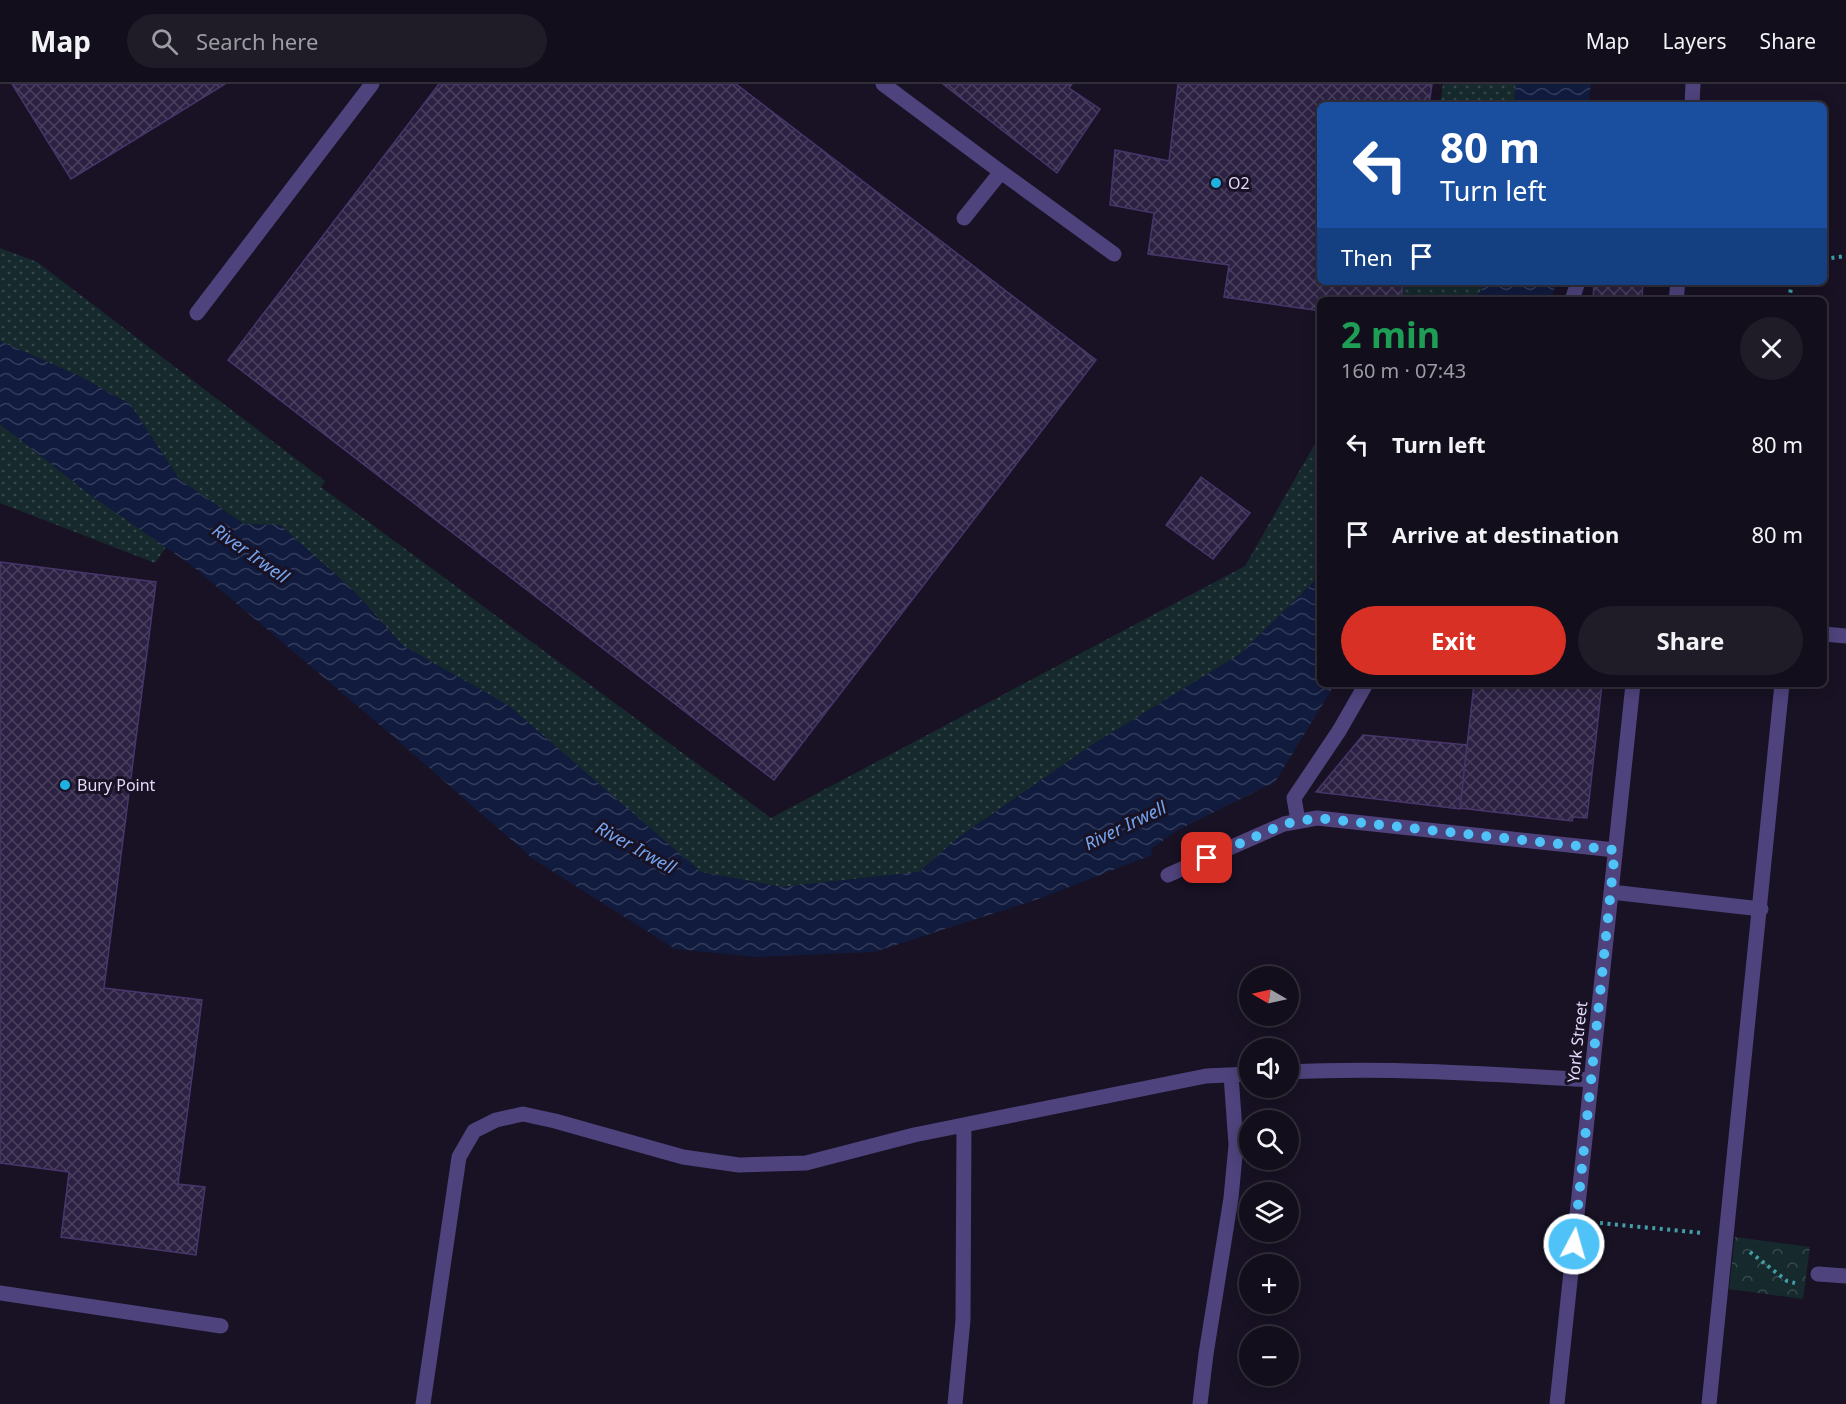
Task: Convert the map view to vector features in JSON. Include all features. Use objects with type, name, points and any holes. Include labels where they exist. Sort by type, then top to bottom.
[{"type":"street","points":[[197,313],[372,84]]},
{"type":"street","points":[[883,84],[1114,254]]},
{"type":"street","points":[[1692,102],[1693,84]]},
{"type":"street","points":[[964,218],[1001,172]]},
{"type":"street","points":[[1827,634],[1846,636]]},
{"type":"street","points":[[1298,821],[1294,798],[1340,731],[1363,687]]},
{"type":"street","name":"York Street","points":[[1557,1404],[1633,687]]},
{"type":"street","points":[[1709,1404],[1782,687]]},
{"type":"street","points":[[1168,875],[1284,824],[1317,818],[1615,850]]},
{"type":"street","points":[[1611,892],[1761,909]]},
{"type":"street","points":[[1299,1071],[1337,1069],[1432,1070],[1591,1080]]},
{"type":"street","points":[[1200,1404],[1231,1198],[1236,1145],[1231,1075]]},
{"type":"street","points":[[423,1404],[459,1157],[474,1131],[496,1120],[523,1114],[683,1157],[739,1165],[806,1163],[914,1135],[1206,1076],[1239,1075]]},
{"type":"street","points":[[955,1404],[963,1320],[964,1125]]},
{"type":"street","points":[[1818,1274],[1846,1276]]},
{"type":"street","points":[[0,1293],[221,1326]]},
{"type":"path","points":[[1827,259],[1846,256]]},
{"type":"green space","points":[[1443,84],[1516,84],[1513,102],[1440,102]]},
{"type":"green space","points":[[0,248],[37,262],[325,481],[321,487],[771,818],[1245,566],[1317,440],[1317,579],[1240,654],[1092,745],[959,837],[919,872],[782,887],[701,872],[508,708],[402,645],[355,592],[280,525],[244,524],[179,479],[130,404],[79,376],[0,341]]},
{"type":"green space","points":[[1405,285],[1484,285],[1478,297],[1399,297]]},
{"type":"green space","points":[[0,424],[88,493],[166,547],[155,563],[0,503]]},
{"type":"green space","points":[[1735,1237],[1810,1247],[1803,1299],[1729,1289]]},
{"type":"water","points":[[1516,84],[1591,84],[1588,102],[1513,102]]},
{"type":"water","points":[[1484,285],[1556,285],[1550,297],[1478,297]]},
{"type":"water","name":"River Irwell","points":[[0,341],[79,376],[130,404],[179,479],[244,524],[280,525],[355,592],[402,645],[508,705],[701,872],[782,887],[919,872],[959,837],[1092,745],[1240,654],[1317,579],[1317,687],[1333,687],[1275,782],[1176,831],[1151,849],[1152,855],[1041,898],[874,952],[756,957],[675,949],[533,859],[387,731],[191,565],[88,493],[0,424]]},
{"type":"building","points":[[12,84],[225,84],[71,179]]},
{"type":"building","points":[[439,84],[736,84],[1096,360],[774,780],[228,360]]},
{"type":"building","points":[[943,84],[1072,84],[1069,88],[1100,109],[1057,173]]},
{"type":"building","name":"O2","points":[[1178,84],[1432,84],[1429,102],[1317,102],[1317,285],[1403,285],[1401,297],[1317,297],[1317,311],[1224,297],[1229,265],[1148,254],[1154,213],[1110,205],[1115,150],[1169,161]]},
{"type":"building","points":[[1594,285],[1643,285],[1642,297],[1593,297]]},
{"type":"building","points":[[1201,477],[1250,513],[1213,559],[1166,525]]},
{"type":"building","name":"Bury Point","points":[[0,562],[156,582],[104,988],[202,1000],[178,1184],[205,1187],[196,1255],[61,1237],[69,1172],[0,1163]]},
{"type":"building","points":[[1474,687],[1602,687],[1587,818],[1573,817],[1572,821],[1460,808]]},
{"type":"building","points":[[1363,735],[1467,745],[1460,809],[1316,792]]},
{"type":"place","name":"O2","points":[[1216,183]]},
{"type":"place","name":"Bury Point","points":[[65,785]]},
{"type":"route","points":[[1207,858],[1284,824],[1317,818],[1615,850],[1574,1244]]}]
